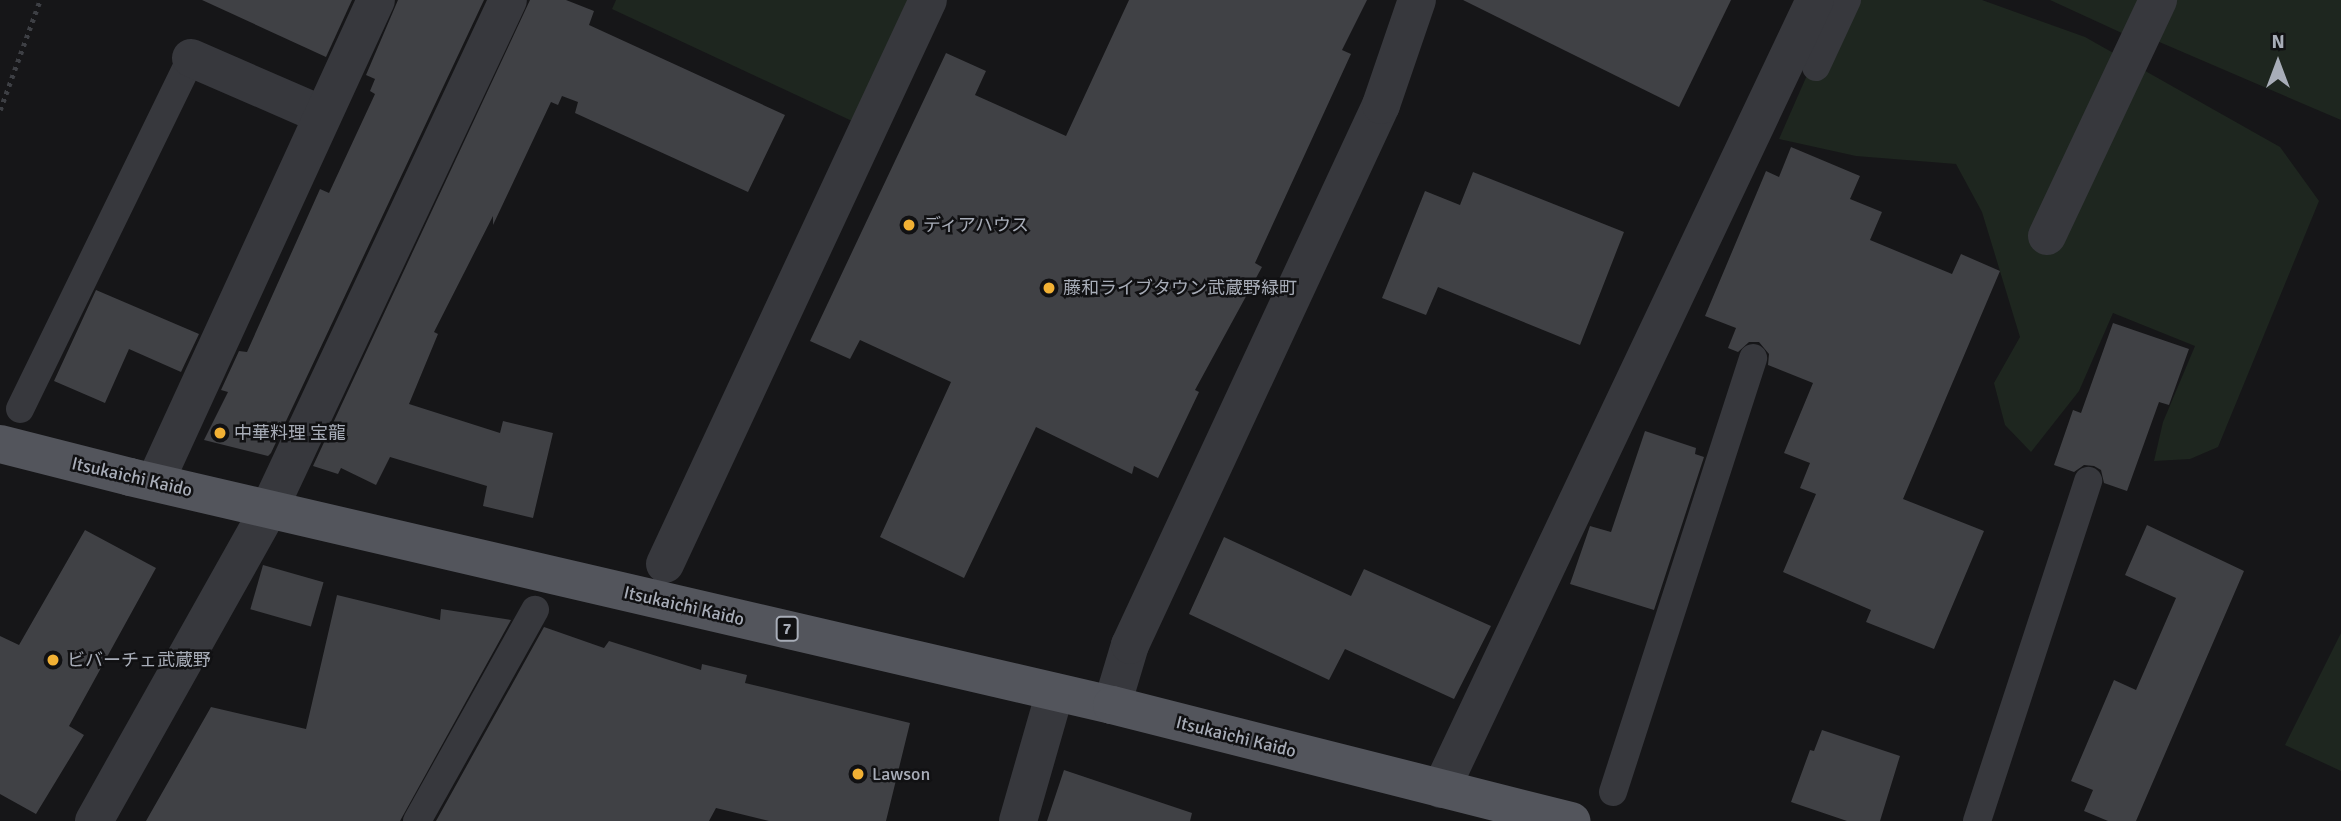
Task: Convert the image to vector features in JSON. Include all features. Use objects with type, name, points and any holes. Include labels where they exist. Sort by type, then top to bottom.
[{"type":"main road","name":"Itsukaichi Kaido","points":[[0,444],[1112,705],[1441,789],[1498,812],[1572,821]]},
{"type":"street","points":[[155,482],[376,0]]},
{"type":"street","points":[[94,821],[269,509],[508,0]]},
{"type":"street","points":[[666,564],[929,0]]},
{"type":"street","points":[[1112,705],[1130,645],[1381,105],[1417,0]]},
{"type":"street","points":[[1441,789],[1815,0]]},
{"type":"street","points":[[2047,236],[2158,0]]},
{"type":"street","points":[[191,58],[322,115]]},
{"type":"street","points":[[1018,821],[1055,692]]},
{"type":"lane","points":[[1816,67],[1847,0]]},
{"type":"lane","points":[[20,409],[191,58]]},
{"type":"lane","points":[[1613,792],[1753,358]]},
{"type":"lane","points":[[1977,821],[2088,481]]},
{"type":"lane","points":[[417,821],[535,610]]},
{"type":"path","points":[[0,110],[40,0]]},
{"type":"shaded area","points":[[616,0],[909,0],[852,121],[612,9]]},
{"type":"shaded area","points":[[1840,0],[1982,0],[2085,37],[2280,147],[2319,201],[2218,447],[2190,459],[2154,461],[2163,422],[2195,346],[2113,313],[2079,391],[2031,452],[2005,425],[1994,383],[2020,337],[1982,212],[1956,164],[1856,156],[1779,139]]},
{"type":"shaded area","points":[[2050,0],[2140,0],[2124,34]]},
{"type":"shaded area","points":[[2177,0],[2341,0],[2341,120],[2157,41]]},
{"type":"shaded area","points":[[2341,633],[2341,771],[2285,745]]},
{"type":"building","points":[[202,0],[352,0],[326,57]]},
{"type":"building","points":[[398,0],[484,0],[271,453],[268,456],[204,440],[228,392],[221,390],[239,351],[247,352],[320,189],[329,193],[375,94],[370,91],[375,79],[366,75]]},
{"type":"building","points":[[530,0],[566,0],[594,11],[589,25],[785,115],[748,192],[575,113],[578,102],[562,96],[558,105],[551,102],[493,225],[493,216],[434,332],[438,334],[409,404],[500,433],[503,421],[553,433],[533,518],[483,506],[487,486],[390,457],[376,485],[341,468],[338,474],[313,466]]},
{"type":"building","points":[[1129,0],[1367,0],[1342,50],[1351,54],[1255,263],[1262,267],[1195,390],[1199,392],[1158,478],[1134,466],[1132,474],[1036,427],[964,578],[880,537],[951,382],[860,340],[850,359],[810,341],[946,53],[986,71],[975,95],[1066,136]]},
{"type":"building","points":[[1463,0],[1731,0],[1679,107]]},
{"type":"building","points":[[1791,147],[1860,176],[1850,199],[1882,212],[1870,240],[1952,274],[1961,254],[2000,271],[1903,499],[1984,531],[1934,649],[1866,622],[1871,610],[1783,572],[1816,494],[1800,488],[1810,463],[1784,453],[1813,383],[1768,365],[1769,354],[1759,342],[1749,342],[1738,352],[1728,348],[1736,328],[1705,316],[1766,171],[1779,177]]},
{"type":"building","points":[[1473,172],[1624,232],[1580,345],[1438,287],[1426,315],[1382,298],[1425,191],[1460,205]]},
{"type":"building","points":[[96,290],[199,334],[181,372],[129,349],[105,403],[54,381]]},
{"type":"building","points":[[2113,323],[2189,349],[2169,405],[2159,402],[2127,491],[2104,483],[2101,470],[2094,466],[2084,465],[2074,472],[2054,465],[2073,410],[2081,413]]},
{"type":"building","points":[[1645,431],[1696,448],[1695,454],[1704,457],[1654,610],[1570,584],[1590,526],[1611,532]]},
{"type":"building","points":[[2147,525],[2244,571],[2136,821],[2108,821],[2084,811],[2093,790],[2071,781],[2114,680],[2136,690],[2176,598],[2125,575]]},
{"type":"building","name":"ビバーチェ武蔵野","points":[[85,530],[156,568],[69,726],[84,735],[36,814],[0,794],[0,636],[19,645]]},
{"type":"building","points":[[1224,537],[1351,596],[1364,569],[1491,626],[1454,699],[1345,649],[1329,680],[1189,614]]},
{"type":"building","points":[[263,565],[324,582],[311,627],[250,609]]},
{"type":"building","points":[[337,595],[440,620],[441,609],[511,620],[400,821],[146,821],[211,707],[306,729]]},
{"type":"building","points":[[544,627],[604,648],[609,641],[701,670],[702,664],[747,675],[745,683],[910,723],[886,821],[769,821],[716,808],[709,821],[436,821]]},
{"type":"building","points":[[1822,730],[1900,756],[1880,821],[1847,821],[1791,802],[1810,750],[1814,751]]},
{"type":"building","points":[[1064,770],[1192,813],[1190,821],[1047,821]]},
{"type":"place","name":"ディアハウス","points":[[909,225]]},
{"type":"place","name":"藤和ライブタウン武蔵野緑町","points":[[1049,288]]},
{"type":"place","name":"中華料理 宝龍","points":[[220,433]]},
{"type":"place","name":"ビバーチェ武蔵野","points":[[53,660]]},
{"type":"place","name":"Lawson","points":[[858,774]]}]
